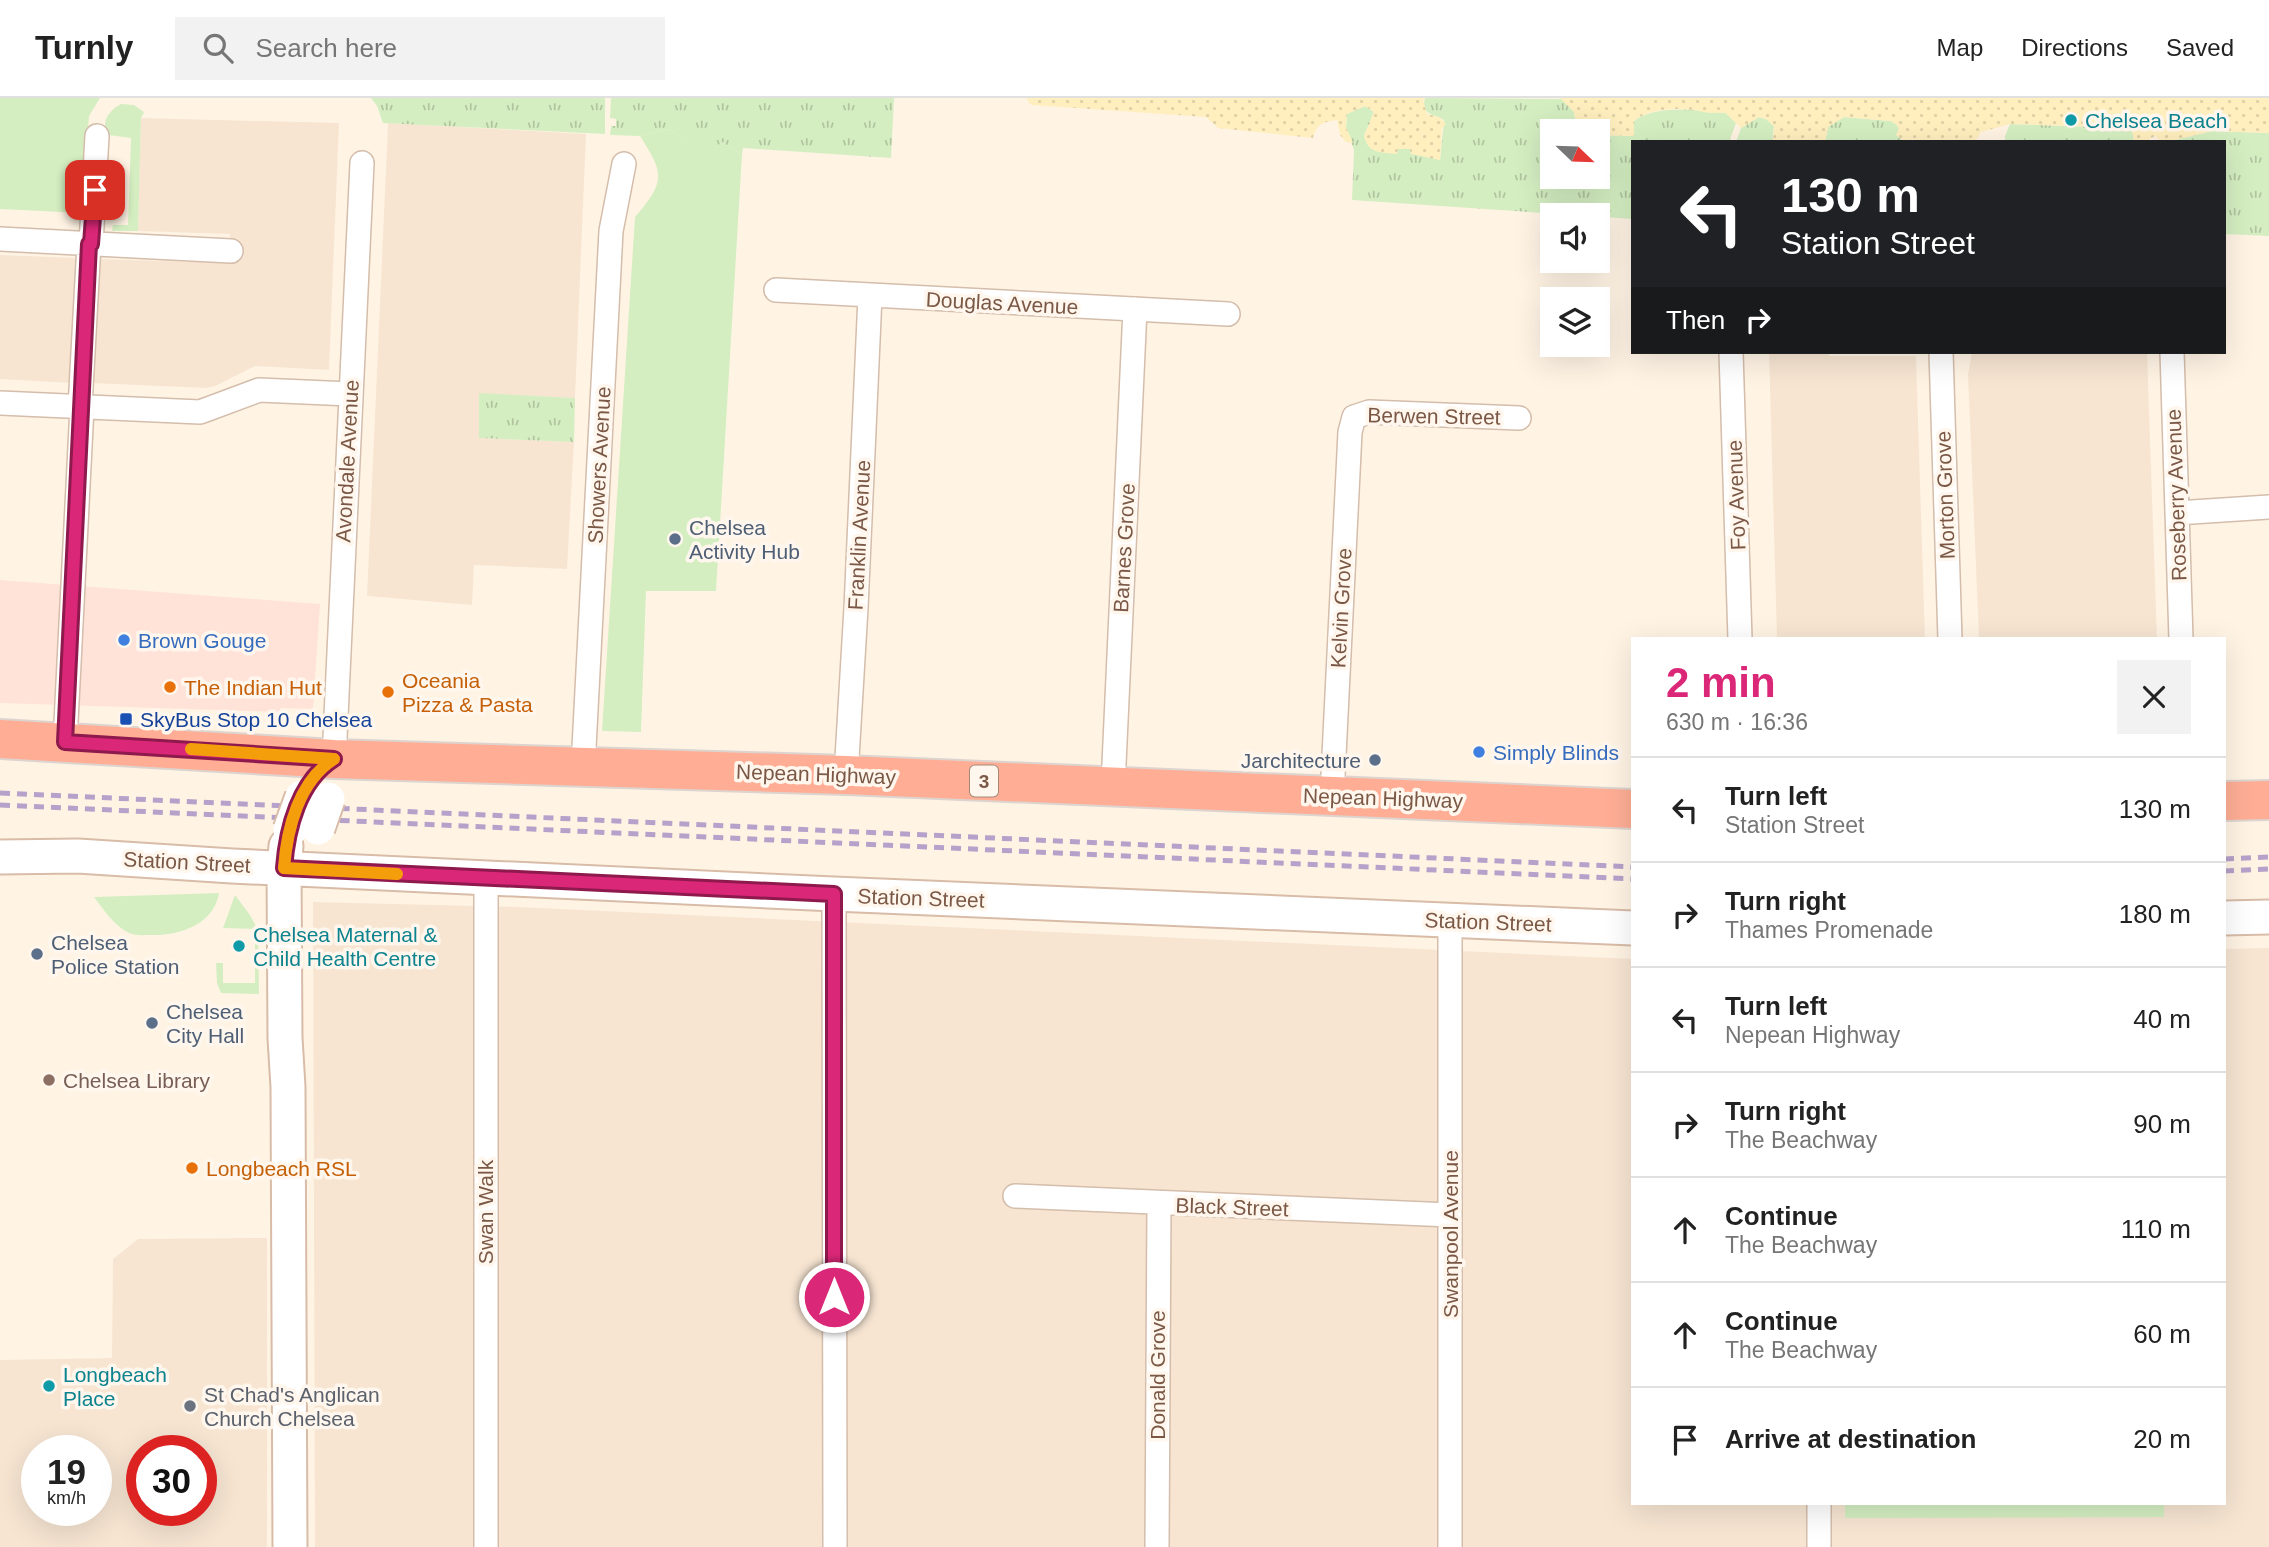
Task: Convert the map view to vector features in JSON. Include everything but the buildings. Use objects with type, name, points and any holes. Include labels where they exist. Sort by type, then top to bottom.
[{"type":"highway","name":"Nepean Highway","points":[[0,739],[334,759],[846,775],[1631,809]]},
{"type":"highway","points":[[2226,801],[2269,800]]},
{"type":"street","points":[[65,742],[97,136]]},
{"type":"street","name":"Avondale Avenue","points":[[334,759],[362,163]]},
{"type":"street","name":"Showers Avenue","points":[[583,767],[611,231],[625,164]]},
{"type":"street","points":[[0,239],[231,251]]},
{"type":"street","name":"Douglas Avenue","points":[[776,290],[1228,314]]},
{"type":"street","name":"Franklin Avenue","points":[[846,775],[870,296]]},
{"type":"street","name":"Barnes Grove","points":[[1113,786],[1135,309]]},
{"type":"street","name":"Foy Avenue","points":[[1731,354],[1740,637]]},
{"type":"street","name":"Morton Grove","points":[[1941,354],[1950,637]]},
{"type":"street","name":"Roseberry Avenue","points":[[2172,354],[2181,637]]},
{"type":"street","points":[[0,403],[200,412],[258,390],[350,394]]},
{"type":"street","name":"Berwen Street","points":[[1353,421],[1357,414],[1369,412],[1519,418]]},
{"type":"street","name":"Kelvin Grove","points":[[1332,796],[1353,421]]},
{"type":"street","points":[[2176,513],[2269,507]]},
{"type":"street","points":[[290,1547],[284,868],[310,813],[317,771],[334,759]]},
{"type":"street","name":"Station Street","points":[[0,857],[78,856],[486,878],[1631,928]]},
{"type":"street","name":"Swan Walk","points":[[486,878],[486,1547]]},
{"type":"street","points":[[834,894],[835,1547]]},
{"type":"street","points":[[2226,918],[2269,917]]},
{"type":"street","name":"Swanpool Avenue","points":[[1450,921],[1450,1547]]},
{"type":"street","name":"Black Street","points":[[1016,1196],[1450,1215]]},
{"type":"street","name":"Donald Grove","points":[[1157,1547],[1159,1204]]},
{"type":"street","points":[[1819,1505],[1819,1547]]},
{"type":"shaded area","points":[[141,118],[339,123],[329,370],[255,366],[206,388],[92,383],[97,259],[231,263],[230,234],[138,231]]},
{"type":"shaded area","points":[[388,123],[586,134],[575,398],[479,394],[479,438],[574,442],[567,569],[474,565],[472,605],[367,596]]},
{"type":"shaded area","points":[[0,255],[78,258],[73,383],[0,379]]},
{"type":"shaded area","points":[[1769,354],[1916,356],[1925,637],[1777,637]]},
{"type":"shaded area","points":[[1972,354],[2147,354],[2157,637],[1979,637],[1968,375]]},
{"type":"shaded area","points":[[0,580],[320,604],[313,709],[281,708],[279,712],[0,703]]},
{"type":"shaded area","points":[[313,902],[518,907],[1631,959],[1631,1505],[2226,1505],[2226,949],[2269,948],[2269,1547],[315,1547]]},
{"type":"shaded area","points":[[267,1238],[267,1547],[0,1547],[0,1360],[112,1358],[113,1259],[138,1239]]},
{"type":"green space","points":[[0,98],[100,98],[89,116],[82,213],[0,209]]},
{"type":"green space","points":[[371,98],[605,98],[605,134],[383,123]]},
{"type":"green space","points":[[611,98],[894,98],[891,158],[743,148],[742,155],[722,142],[709,153],[668,129],[640,136],[610,135],[611,126],[616,126],[616,119],[610,118]]},
{"type":"green space","points":[[1425,98],[1563,99],[1574,112],[1575,119],[1540,119],[1540,189],[1610,189],[1610,135],[1634,136],[1634,121],[1654,112],[1679,110],[1726,113],[1736,123],[1730,140],[1631,140],[1631,219],[1610,217],[1610,203],[1540,203],[1540,213],[1352,200],[1354,150],[1346,127],[1347,114],[1365,106],[1374,112],[1364,136],[1397,154],[1398,148],[1410,149],[1440,160],[1444,120],[1432,115],[1424,107]]},
{"type":"green space","points":[[121,104],[134,105],[144,112],[141,118],[138,231],[112,231],[113,225],[128,225],[131,138],[109,135],[105,126],[110,113]]},
{"type":"green space","points":[[1759,117],[1766,119],[1774,126],[1772,140],[1737,140],[1741,128]]},
{"type":"green space","points":[[1844,117],[1891,121],[1897,125],[1899,129],[1896,135],[1902,140],[1825,140],[1828,127]]},
{"type":"green space","points":[[2010,124],[2126,128],[2131,130],[2134,136],[2133,140],[2005,140]]},
{"type":"green space","points":[[668,129],[709,152],[722,142],[742,155],[716,591],[646,591],[641,732],[602,731],[635,217],[652,195],[658,178],[654,160],[640,136]]},
{"type":"green space","points":[[2212,131],[2269,133],[2269,236],[2226,234],[2226,140],[2175,140]]},
{"type":"green space","points":[[479,393],[575,398],[574,442],[479,438]]},
{"type":"green space","points":[[219,893],[216,904],[203,921],[183,931],[161,935],[140,935],[123,930],[94,897]]},
{"type":"green space","points":[[235,895],[258,930],[259,994],[221,993],[217,983],[216,963],[223,963],[223,983],[255,983],[255,929],[223,928]]},
{"type":"green space","points":[[1845,1505],[2164,1505],[2164,1517],[1845,1518]]},
{"type":"sand","points":[[1027,98],[1425,98],[1423,100],[1427,114],[1439,117],[1446,124],[1442,128],[1440,160],[1411,154],[1410,149],[1398,149],[1397,154],[1372,149],[1364,136],[1374,112],[1365,106],[1347,114],[1346,127],[1353,143],[1346,142],[1340,135],[1337,120],[1321,124],[1313,138],[1218,128],[1206,117],[1032,105]]},
{"type":"sand","name":"Chelsea Beach","points":[[1560,98],[2269,98],[2269,133],[2212,131],[2175,140],[2159,140],[2155,136],[2148,140],[2133,140],[2132,133],[2126,128],[2010,124],[1981,132],[1976,140],[1902,140],[1896,135],[1899,129],[1897,125],[1891,121],[1844,117],[1828,127],[1825,140],[1773,140],[1774,126],[1766,119],[1759,117],[1741,128],[1726,113],[1677,109],[1641,116],[1634,121],[1634,136],[1610,135],[1610,119],[1575,119],[1574,112]]},
{"type":"railway","points":[[0,793],[1631,867]]},
{"type":"railway","points":[[0,805],[1631,879]]},
{"type":"railway","points":[[2226,859],[2269,857]]},
{"type":"railway","points":[[2226,871],[2269,869]]},
{"type":"slow traffic","points":[[191,749],[334,759],[317,771],[307,785],[290,830],[284,868],[397,874]]},
{"type":"place","name":"Chelsea Beach","points":[[2071,120]]},
{"type":"place","name":"Chelsea Activity Hub","points":[[675,539]]},
{"type":"place","name":"Brown Gouge","points":[[124,640]]},
{"type":"place","name":"The Indian Hut","points":[[170,687]]},
{"type":"place","name":"Oceania Pizza & Pasta","points":[[388,692]]},
{"type":"place","name":"SkyBus Stop 10 Chelsea","points":[[126,719]]},
{"type":"place","name":"Simply Blinds","points":[[1479,752]]},
{"type":"place","name":"Jarchitecture","points":[[1375,760]]},
{"type":"place","name":"Chelsea Maternal & Child Health Centre","points":[[239,946]]},
{"type":"place","name":"Chelsea Police Station","points":[[37,954]]},
{"type":"place","name":"Chelsea City Hall","points":[[152,1023]]},
{"type":"place","name":"Chelsea Library","points":[[49,1080]]},
{"type":"place","name":"Longbeach RSL","points":[[192,1168]]},
{"type":"place","name":"Longbeach Place","points":[[49,1386]]},
{"type":"place","name":"St Chad's Anglican Church Chelsea","points":[[190,1406]]},
{"type":"route","points":[[95,190],[89,244],[80,407],[65,742],[334,759],[317,771],[307,785],[290,830],[284,868],[834,894],[834,1297]]}]
